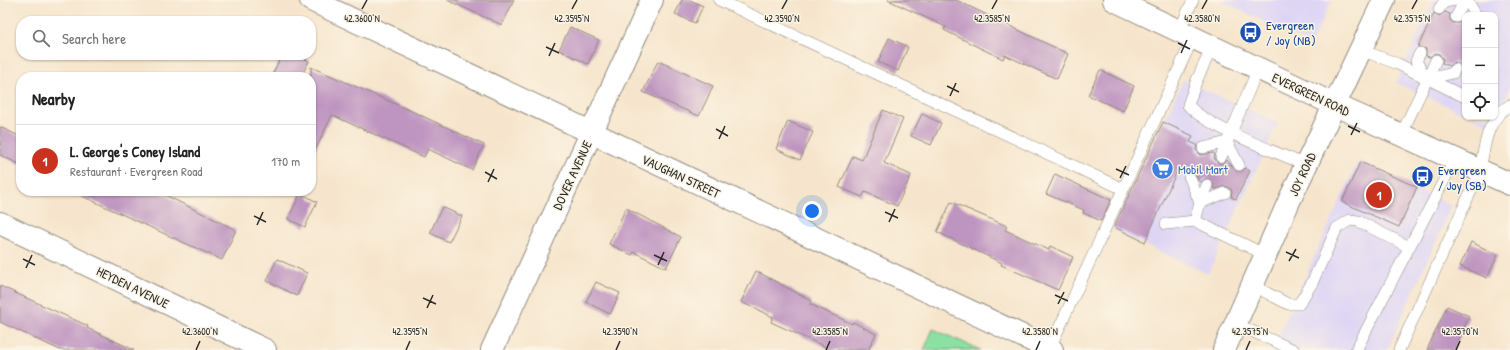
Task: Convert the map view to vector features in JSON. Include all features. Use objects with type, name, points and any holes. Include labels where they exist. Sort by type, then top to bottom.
[{"type":"street","name":"VAUGHAN STREET","points":[[311,0],[591,134],[1050,350]]},
{"type":"street","name":"DOVER AVENUE","points":[[492,350],[652,0]]},
{"type":"street","name":"EVERGREEN ROAD","points":[[1114,0],[1335,105],[1510,184]]},
{"type":"street","name":"JOY ROAD","points":[[1224,350],[1306,165],[1384,0]]},
{"type":"street","name":"HEYDEN AVENUE","points":[[0,223],[265,350]]},
{"type":"lane","points":[[720,0],[1123,189]]},
{"type":"lane","points":[[1193,0],[1196,82],[1188,105],[1195,113],[1229,137],[1306,165]]},
{"type":"lane","points":[[1439,10],[1444,2],[1456,0]]},
{"type":"lane","points":[[1456,17],[1466,0],[1474,12]]},
{"type":"lane","points":[[1050,350],[1194,38]]},
{"type":"lane","points":[[1361,50],[1398,64],[1462,96]]},
{"type":"lane","points":[[1420,53],[1416,61],[1427,79]]},
{"type":"lane","points":[[1401,135],[1436,60]]},
{"type":"lane","points":[[1221,157],[1258,69]]},
{"type":"lane","points":[[1427,79],[1453,73],[1455,69]]},
{"type":"lane","points":[[1498,111],[1510,104]]},
{"type":"lane","points":[[1399,350],[1480,171],[1486,139],[1493,120]]},
{"type":"lane","points":[[1203,148],[1229,137]]},
{"type":"lane","points":[[1229,137],[1239,165]]},
{"type":"lane","points":[[1356,350],[1455,159]]},
{"type":"lane","points":[[1189,176],[1200,203]]},
{"type":"lane","points":[[1195,221],[1200,203],[1208,185]]},
{"type":"lane","points":[[1200,203],[1224,193]]},
{"type":"lane","points":[[1252,286],[1288,304],[1299,304],[1312,283],[1337,228],[1350,220],[1358,221],[1410,247]]},
{"type":"lane","points":[[1166,224],[1195,221],[1266,254]]},
{"type":"lane","points":[[1236,324],[1294,350]]},
{"type":"shaded area","points":[[1219,0],[1332,0],[1311,44]]},
{"type":"shaded area","points":[[1434,0],[1507,0],[1510,2],[1510,88],[1498,114],[1498,12],[1462,12],[1462,113],[1396,83]]},
{"type":"shaded area","points":[[1183,80],[1278,123],[1208,274],[1114,230]]},
{"type":"shaded area","points":[[1477,120],[1495,120],[1492,127]]},
{"type":"shaded area","points":[[1357,163],[1452,206],[1387,350],[1272,350]]},
{"type":"green space","points":[[933,329],[980,350],[924,350]]},
{"type":"building","points":[[447,0],[514,0],[502,25]]},
{"type":"building","points":[[682,0],[690,0],[703,6],[695,23],[675,14]]},
{"type":"building","points":[[888,0],[956,0],[1068,54],[1057,79],[1005,55],[1003,59],[944,30],[946,27]]},
{"type":"building","points":[[1445,12],[1450,14],[1450,20],[1453,23],[1459,23],[1462,20],[1462,68],[1458,63],[1454,62],[1449,66],[1442,63],[1443,59],[1439,54],[1435,53],[1430,57],[1426,56],[1426,49],[1418,47],[1434,13],[1439,16]]},
{"type":"building","points":[[570,27],[599,40],[588,64],[559,50]]},
{"type":"building","points":[[889,38],[908,47],[898,71],[878,62]]},
{"type":"building","points":[[280,60],[309,61],[304,72],[274,72]]},
{"type":"building","points":[[658,61],[713,86],[699,116],[643,92]]},
{"type":"building","points":[[311,67],[416,113],[484,145],[472,170],[428,149],[424,157],[332,115],[316,149],[316,72],[311,72]]},
{"type":"building","points":[[1100,70],[1134,86],[1123,111],[1088,95]]},
{"type":"building","points":[[883,110],[903,119],[884,163],[911,175],[897,206],[865,192],[862,197],[839,187],[853,156],[862,160]]},
{"type":"building","points":[[922,114],[941,123],[931,145],[911,136]]},
{"type":"building","points":[[788,121],[813,132],[800,160],[776,149]]},
{"type":"building","points":[[1163,122],[1193,136],[1190,142],[1197,145],[1196,150],[1201,155],[1213,153],[1215,154],[1214,158],[1218,163],[1222,164],[1227,160],[1236,171],[1242,171],[1245,168],[1250,171],[1236,199],[1231,197],[1232,191],[1229,187],[1223,186],[1216,189],[1213,188],[1214,184],[1210,179],[1206,178],[1201,182],[1199,181],[1193,170],[1187,169],[1183,173],[1177,171],[1145,242],[1114,227]]},
{"type":"building","points":[[0,127],[16,135],[16,163],[0,155]]},
{"type":"building","points":[[1360,162],[1417,187],[1399,227],[1342,202]]},
{"type":"building","points":[[1055,174],[1111,200],[1101,221],[1083,213],[1084,210],[1046,194]]},
{"type":"building","points":[[82,196],[167,196],[236,230],[222,260]]},
{"type":"building","points":[[299,196],[306,196],[317,202],[305,227],[288,219]]},
{"type":"building","points":[[951,202],[1007,226],[1005,230],[1049,250],[1050,246],[1073,257],[1058,290],[1001,265],[1002,263],[937,232]]},
{"type":"building","points":[[442,207],[462,216],[449,242],[430,233]]},
{"type":"building","points":[[626,208],[681,237],[666,268],[634,252],[632,255],[609,244]]},
{"type":"building","points":[[1471,242],[1498,255],[1487,278],[1460,266]]},
{"type":"building","points":[[277,259],[307,273],[297,296],[267,281]]},
{"type":"building","points":[[756,271],[812,301],[810,304],[852,324],[853,322],[876,334],[868,350],[832,350],[771,322],[773,317],[741,302]]},
{"type":"building","points":[[596,282],[620,293],[610,314],[586,302]]},
{"type":"building","points":[[0,286],[88,326],[87,328],[134,350],[60,350],[0,322]]},
{"type":"building","points":[[1447,306],[1469,316],[1454,350],[1427,350]]},
{"type":"place","name":"Evergreen / Joy (NB)","points":[[1251,32]]},
{"type":"place","name":"Mobil Mart","points":[[1163,169]]},
{"type":"place","name":"Evergreen / Joy (SB)","points":[[1422,177]]},
{"type":"place","name":"L. George's Coney Island","points":[[1379,195]]}]
